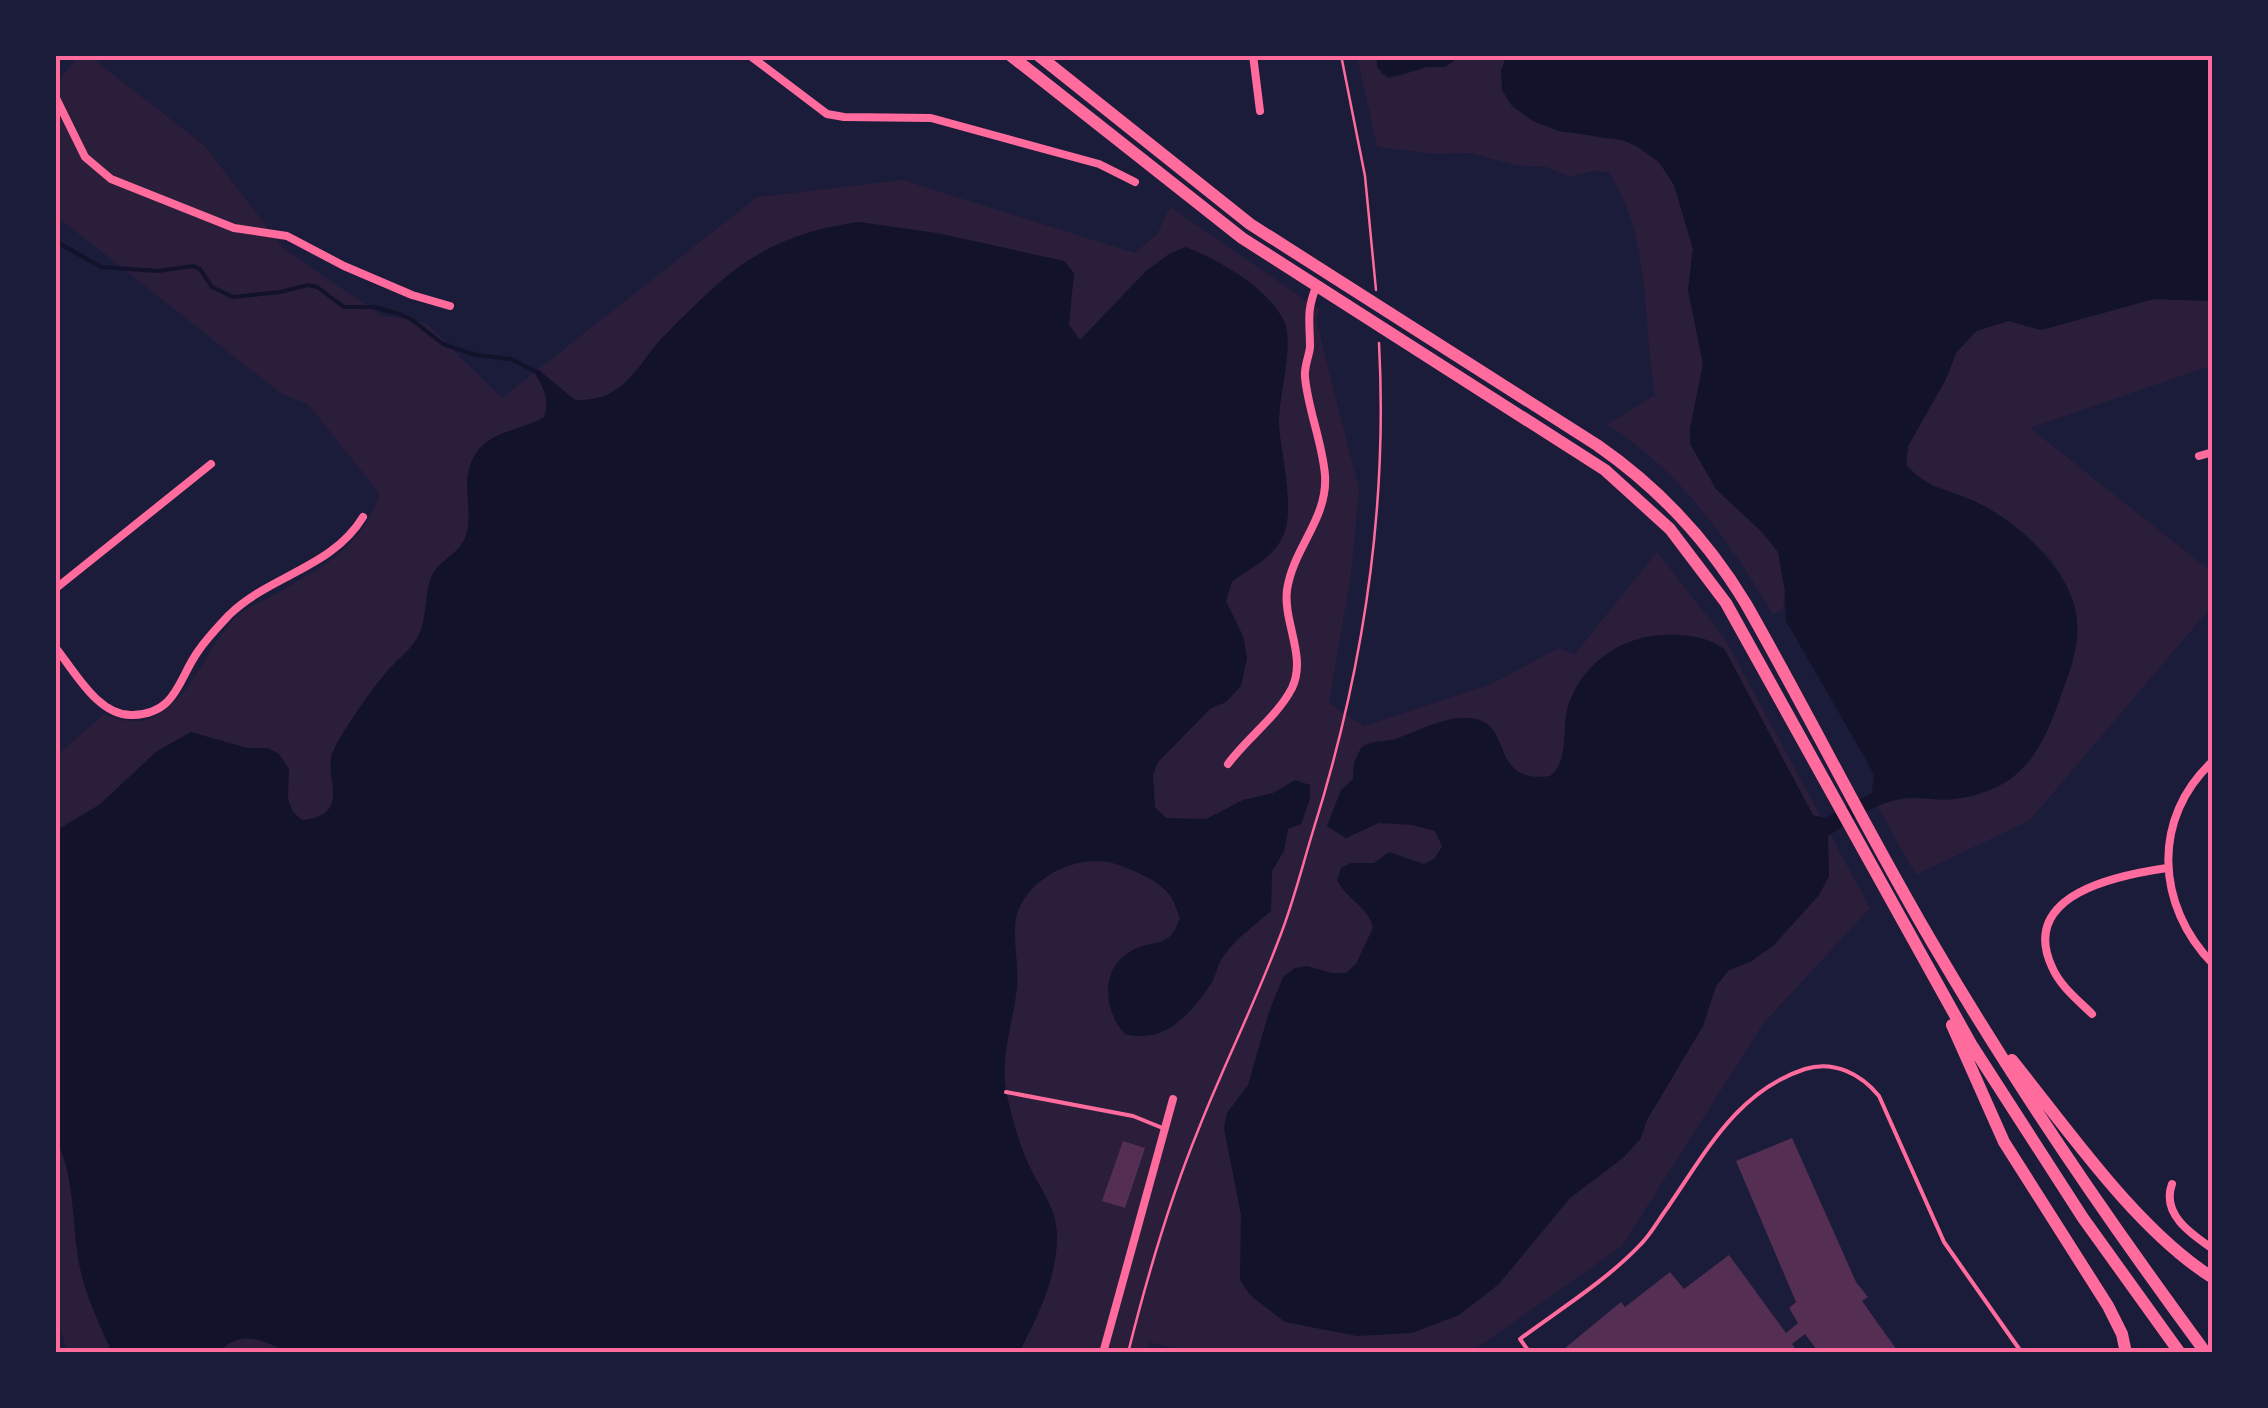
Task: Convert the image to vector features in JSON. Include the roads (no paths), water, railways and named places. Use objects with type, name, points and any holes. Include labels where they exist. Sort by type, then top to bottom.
[{"type":"highway","points":[[1010,55],[1214,217],[1316,287],[1595,464],[1654,512],[1693,556],[1726,603],[1849,829],[2026,1132],[2180,1353]]},
{"type":"highway","points":[[1038,55],[1269,238],[1597,445],[1648,483],[1696,531],[1734,584],[1976,1015],[2079,1175],[2206,1353]]},
{"type":"highway","points":[[1920,954],[1998,1132],[2108,1306],[2122,1334],[2126,1353]]},
{"type":"highway","points":[[1976,1015],[2140,1214],[2189,1261],[2213,1278]]},
{"type":"street","points":[[749,55],[827,114],[931,118],[1099,164],[1134,182]]},
{"type":"street","points":[[1254,55],[1260,111]]},
{"type":"street","points":[[55,96],[85,157],[111,179],[234,228],[287,236],[344,266],[412,295],[450,306]]},
{"type":"street","points":[[1228,764],[1275,712],[1295,679],[1296,656],[1287,592],[1320,516],[1324,493],[1324,468],[1305,370],[1310,347],[1308,310],[1316,287]]},
{"type":"street","points":[[2199,456],[2213,452]]},
{"type":"street","points":[[55,589],[211,464]]},
{"type":"street","points":[[55,648],[101,703],[118,714],[151,712],[180,687],[199,650],[234,611],[269,584],[328,554],[352,533],[363,517]]},
{"type":"street","points":[[2213,760],[2179,805],[2169,837],[2167,868],[2173,900],[2185,928],[2213,964]]},
{"type":"street","points":[[2092,1014],[2059,979],[2048,956],[2048,932],[2057,909],[2076,893],[2101,882],[2167,868]]},
{"type":"street","points":[[1102,1353],[1173,1099]]},
{"type":"street","points":[[2172,1184],[2168,1199],[2174,1214],[2213,1249]]},
{"type":"lane","points":[[1530,1353],[1520,1339],[1642,1243],[1712,1142],[1745,1102],[1770,1083],[1793,1073],[1834,1066],[1868,1082],[1879,1096],[1944,1242],[2022,1353]]},
{"type":"lane","points":[[1006,1092],[1133,1116],[1165,1129]]},
{"type":"waterway","points":[[55,241],[101,267],[158,271],[193,266],[200,269],[212,287],[233,297],[308,285],[317,287],[344,307],[374,307],[399,314],[443,344],[475,355],[511,359],[537,372]]}]
